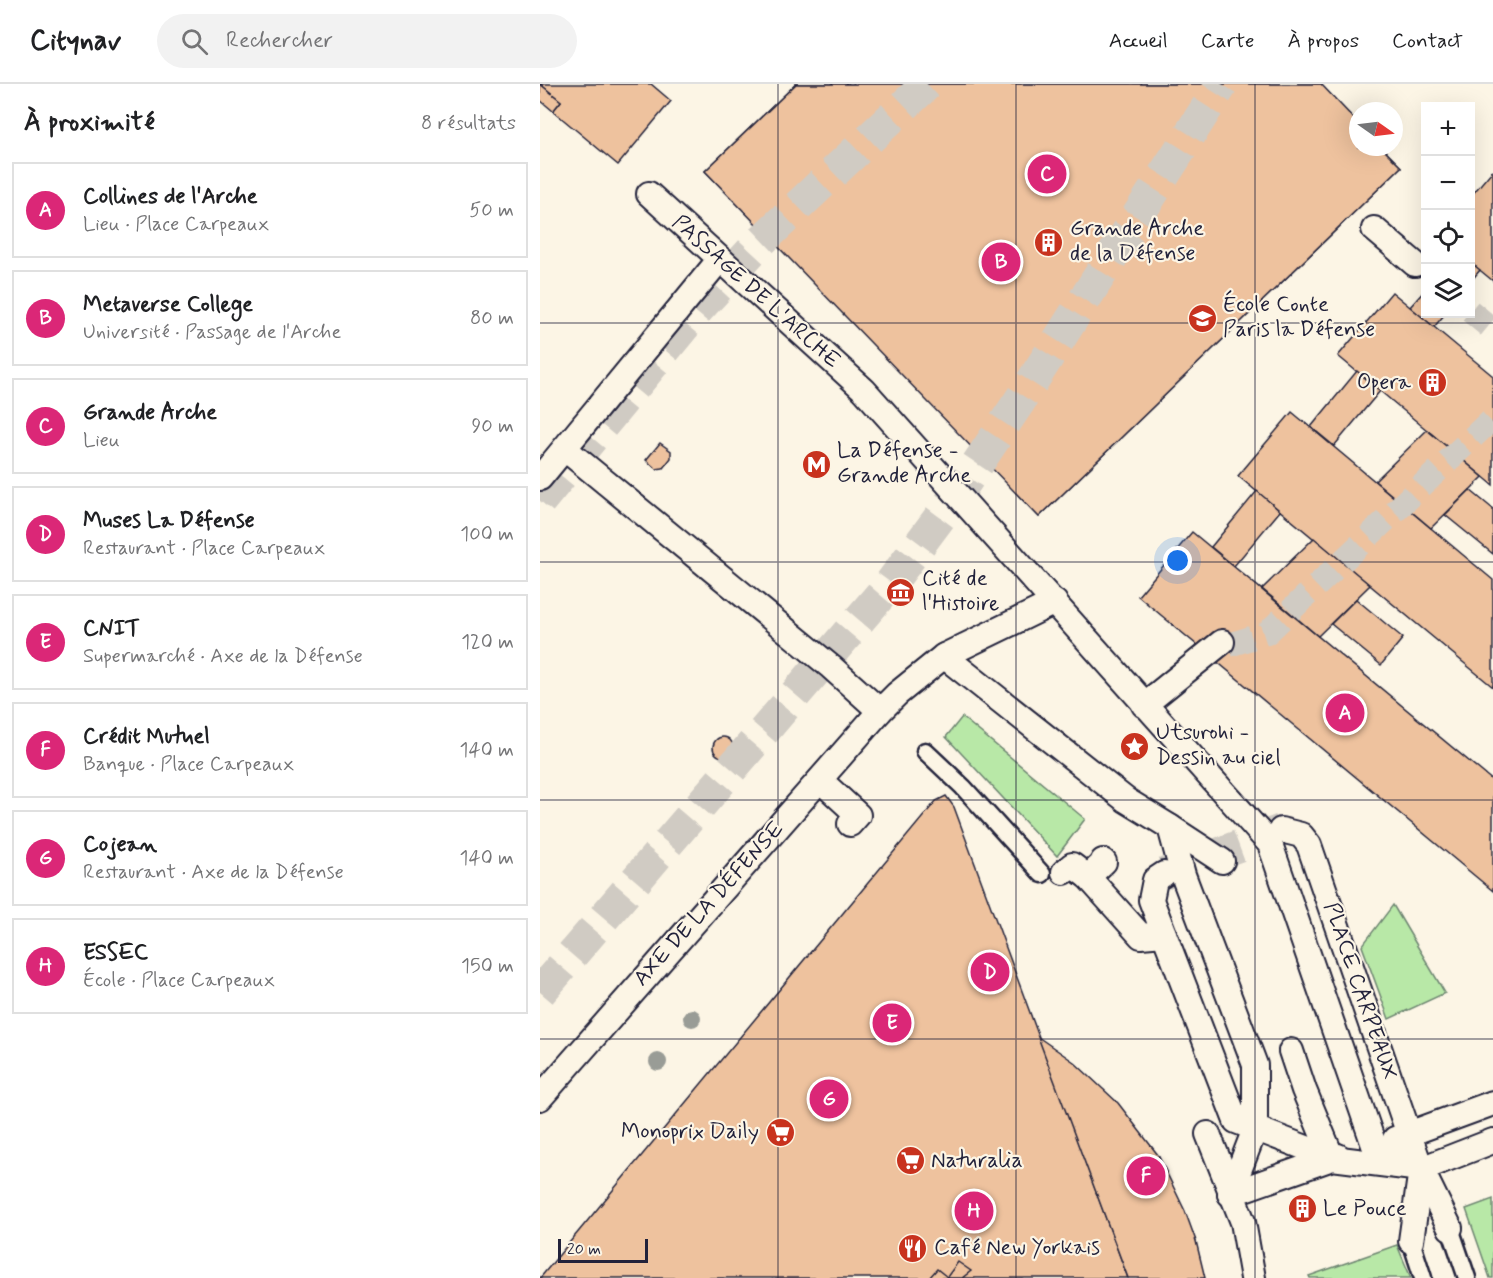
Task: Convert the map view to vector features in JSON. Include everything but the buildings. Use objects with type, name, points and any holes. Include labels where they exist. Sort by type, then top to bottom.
[{"type":"street","name":"PASSAGE DE L'ARCHE","points":[[649,194],[864,390],[1055,602]]},
{"type":"street","points":[[1374,229],[1415,264]]},
{"type":"street","points":[[540,478],[720,259]]},
{"type":"street","points":[[565,449],[831,667],[880,711]]},
{"type":"street","name":"AXE DE LA DÉFENSE","points":[[540,1098],[897,694],[944,656],[1055,602]]},
{"type":"street","name":"PLACE CARPEAUX","points":[[1055,602],[1144,705],[1276,837],[1374,1145]]},
{"type":"street","points":[[1144,705],[1222,642]]},
{"type":"street","points":[[944,656],[1126,800],[1222,861]]},
{"type":"street","points":[[820,780],[846,813]]},
{"type":"street","points":[[1170,827],[1183,875],[1255,1065],[1255,1129],[1230,1194]]},
{"type":"street","name":"PLACE CARPEAUX","points":[[1276,837],[1301,835],[1310,846],[1421,1169],[1450,1228]]},
{"type":"street","points":[[1053,873],[1072,865],[1095,868],[1141,936],[1156,922]]},
{"type":"street","points":[[1164,874],[1155,880],[1152,888],[1151,900],[1156,922],[1236,1121],[1332,1158],[1421,1169],[1493,1141]]},
{"type":"street","points":[[1291,1051],[1304,1090],[1332,1158]]},
{"type":"street","points":[[1230,1194],[1409,1134],[1493,1103]]},
{"type":"street","points":[[1208,1134],[1263,1278]]},
{"type":"street","points":[[1374,1145],[1421,1169]]},
{"type":"street","points":[[1411,1241],[1421,1169]]},
{"type":"street","points":[[1248,1238],[1253,1278]]},
{"type":"lane","points":[[925,751],[1053,873]]},
{"type":"lane","points":[[1450,1228],[1467,1278]]},
{"type":"lane","points":[[1411,1241],[1423,1278]]},
{"type":"green space","points":[[962,717],[1085,819],[1057,856],[946,737]]},
{"type":"green space","points":[[1393,905],[1445,993],[1389,1019],[1362,946]]},
{"type":"green space","points":[[1493,1199],[1493,1278],[1490,1278],[1466,1209]]},
{"type":"green space","points":[[1397,1245],[1411,1278],[1310,1278],[1309,1276]]},
{"type":"tunnel","points":[[540,501],[699,308],[759,243],[927,84]]},
{"type":"tunnel","points":[[540,992],[890,584],[960,490],[1019,402],[1222,84]]},
{"type":"tunnel","points":[[1475,315],[1493,330]]},
{"type":"tunnel","points":[[1229,645],[1267,633],[1493,418]]},
{"type":"tunnel","points":[[1164,874],[1281,830]]},
{"type":"place","name":"Grande Arche","points":[[1047,174]]},
{"type":"place","name":"Grande Arche de la Défense","points":[[1049,242]]},
{"type":"place","name":"Metaverse College","points":[[1001,262]]},
{"type":"place","name":"École Conte Paris la Défense","points":[[1202,318]]},
{"type":"place","name":"Opera","points":[[1432,383]]},
{"type":"place","name":"La Défense - Grande Arche","points":[[816,464]]},
{"type":"place","name":"Cité de l'Histoire","points":[[901,592]]},
{"type":"place","name":"Collines de l'Arche","points":[[1345,713]]},
{"type":"place","name":"Utsurohi - Dessin au ciel","points":[[1135,746]]},
{"type":"place","name":"Muses La Défense","points":[[990,972]]},
{"type":"place","name":"CNIT","points":[[892,1023]]},
{"type":"place","name":"Cojean","points":[[829,1099]]},
{"type":"place","name":"Monoprix Daily","points":[[780,1132]]},
{"type":"place","name":"Naturalia","points":[[910,1161]]},
{"type":"place","name":"Crédit Mutuel","points":[[1146,1176]]},
{"type":"place","name":"Le Pouce","points":[[1302,1209]]},
{"type":"place","name":"ESSEC","points":[[974,1211]]},
{"type":"place","name":"Café New Yorkais","points":[[913,1248]]}]
